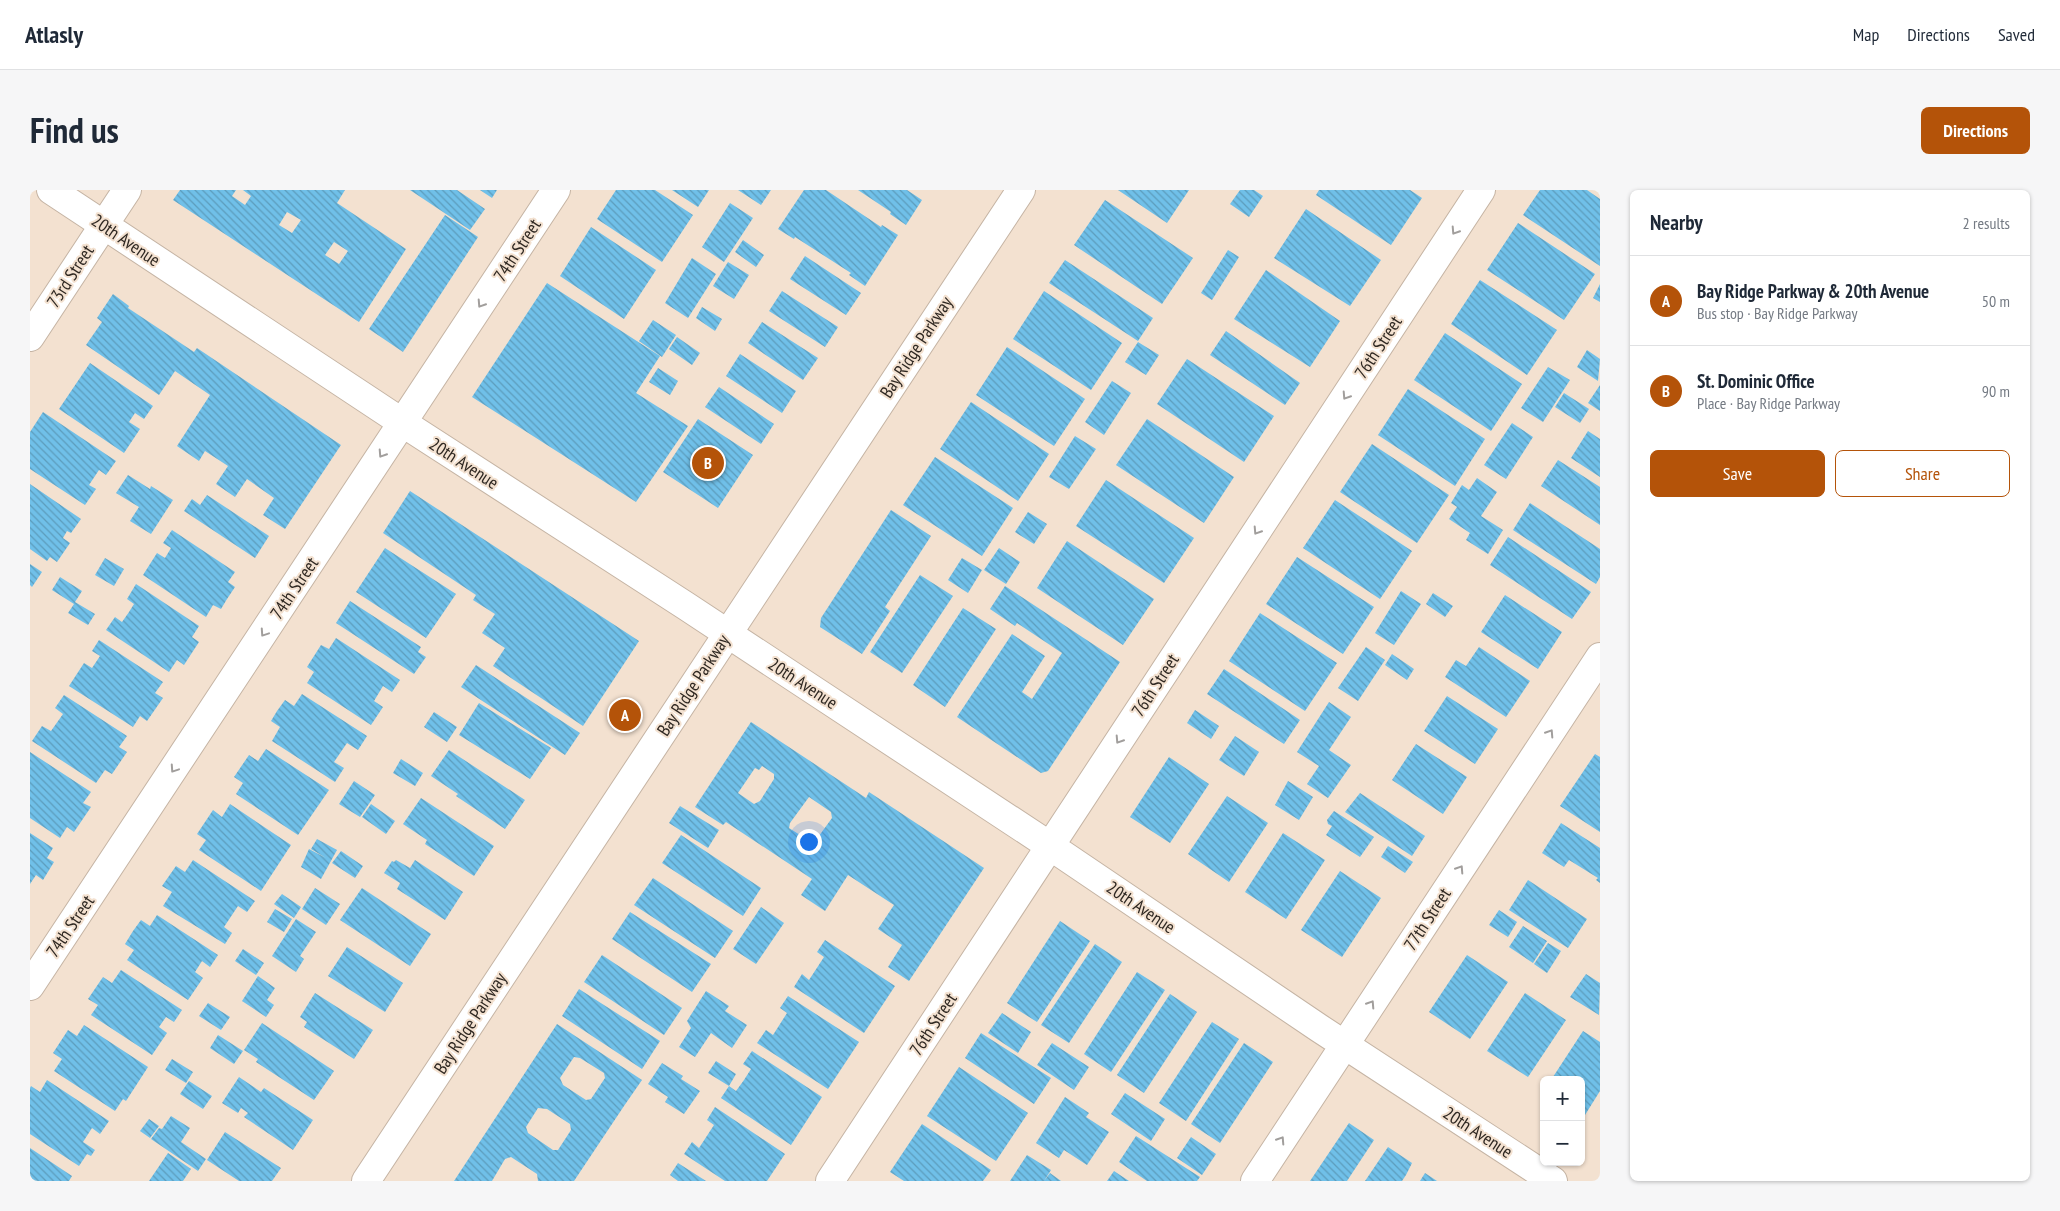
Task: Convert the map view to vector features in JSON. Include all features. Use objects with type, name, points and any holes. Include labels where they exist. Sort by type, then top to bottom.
[{"type":"street","name":"20th Avenue","points":[[51,190],[403,424],[1050,846],[1344,1044],[1553,1181]]},
{"type":"street","name":"73rd Street","points":[[30,337],[127,190]]},
{"type":"street","name":"74th Street","points":[[30,986],[556,190]]},
{"type":"street","name":"Bay Ridge Parkway","points":[[366,1181],[1021,190]]},
{"type":"street","name":"76th Street","points":[[830,1181],[1482,190]]},
{"type":"street","name":"77th Street","points":[[1255,1181],[1600,657]]},
{"type":"building","points":[[180,190],[236,190],[232,196],[245,205],[251,196],[243,190],[345,190],[337,203],[406,249],[359,322],[173,200]],"holes":[[[287,212],[301,220],[292,233],[279,225]],[[334,242],[348,251],[339,264],[325,255]]]},
{"type":"building","points":[[410,190],[457,190],[485,209],[470,230]]},
{"type":"building","points":[[480,190],[497,190],[492,198]]},
{"type":"building","points":[[616,190],[655,190],[693,215],[662,262],[597,219]]},
{"type":"building","points":[[672,190],[709,190],[698,207]]},
{"type":"building","points":[[738,190],[771,190],[761,205]]},
{"type":"building","points":[[804,190],[826,190],[881,227],[882,225],[898,235],[865,286],[849,275],[851,273],[795,237],[794,239],[778,229]]},
{"type":"building","points":[[858,190],[907,190],[922,200],[906,225],[890,214],[891,212]]},
{"type":"building","points":[[1118,190],[1189,190],[1167,223]]},
{"type":"building","points":[[1240,190],[1254,190],[1263,196],[1249,217],[1230,204]]},
{"type":"building","points":[[1319,190],[1410,190],[1422,198],[1391,245],[1316,195]]},
{"type":"building","points":[[1540,190],[1587,190],[1600,199],[1600,266],[1523,215]]},
{"type":"building","points":[[1105,200],[1193,258],[1162,304],[1074,245]]},
{"type":"building","points":[[730,203],[753,218],[724,262],[702,247]]},
{"type":"building","points":[[1306,209],[1381,260],[1350,306],[1274,258]]},
{"type":"building","points":[[445,215],[478,237],[403,352],[369,329]]},
{"type":"building","points":[[1518,223],[1595,274],[1564,320],[1487,270]]},
{"type":"building","points":[[591,227],[656,270],[624,319],[560,276]]},
{"type":"building","points":[[743,240],[764,255],[756,267],[735,252]]},
{"type":"building","points":[[1228,250],[1239,257],[1212,300],[1201,293]]},
{"type":"building","points":[[805,256],[861,293],[846,315],[790,279]]},
{"type":"building","points":[[692,258],[716,274],[688,318],[665,303]]},
{"type":"building","points":[[1065,260],[1153,318],[1138,341],[1049,283]]},
{"type":"building","points":[[728,262],[749,275],[734,299],[713,286]]},
{"type":"building","points":[[1266,270],[1340,321],[1310,367],[1234,319]]},
{"type":"building","points":[[1480,280],[1557,330],[1527,375],[1451,324]]},
{"type":"building","points":[[547,283],[660,356],[636,393],[688,426],[636,502],[472,397]]},
{"type":"building","points":[[1600,284],[1600,302],[1593,298]]},
{"type":"building","points":[[782,291],[838,327],[825,347],[769,311]]},
{"type":"building","points":[[1044,291],[1122,343],[1091,390],[1013,339]]},
{"type":"building","points":[[113,294],[129,306],[128,308],[194,352],[197,348],[341,445],[285,529],[263,515],[274,498],[247,479],[235,497],[216,484],[228,466],[205,451],[199,461],[177,446],[210,395],[175,371],[159,395],[86,345],[102,322],[97,318]]},
{"type":"building","points":[[702,307],[722,319],[715,331],[696,318]]},
{"type":"building","points":[[653,320],[676,335],[662,357],[639,341]]},
{"type":"building","points":[[762,322],[818,358],[803,380],[748,343]]},
{"type":"building","points":[[1226,331],[1300,383],[1285,405],[1210,355]]},
{"type":"building","points":[[1445,333],[1522,384],[1491,431],[1414,380]]},
{"type":"building","points":[[677,337],[700,353],[692,365],[669,349]]},
{"type":"building","points":[[1138,342],[1159,355],[1146,375],[1125,362]]},
{"type":"building","points":[[1007,347],[1085,399],[1054,446],[976,395]]},
{"type":"building","points":[[1587,350],[1600,359],[1598,381],[1577,367]]},
{"type":"building","points":[[740,354],[796,391],[782,413],[726,376]]},
{"type":"building","points":[[1187,359],[1274,416],[1244,462],[1157,404]]},
{"type":"building","points":[[90,363],[153,406],[144,419],[135,413],[129,422],[140,429],[124,453],[59,409]]},
{"type":"building","points":[[1548,367],[1570,380],[1543,422],[1521,408]]},
{"type":"building","points":[[658,368],[678,381],[670,395],[649,382]]},
{"type":"building","points":[[1112,381],[1131,393],[1104,435],[1085,422]]},
{"type":"building","points":[[1600,385],[1600,411],[1588,403]]},
{"type":"building","points":[[719,387],[774,424],[761,444],[705,407]]},
{"type":"building","points":[[1408,389],[1485,439],[1455,486],[1378,435]]},
{"type":"building","points":[[1564,393],[1589,409],[1580,423],[1555,407]]},
{"type":"building","points":[[971,402],[1049,454],[1018,501],[940,449]]},
{"type":"building","points":[[43,412],[116,461],[106,475],[99,470],[89,485],[96,489],[85,505],[30,469],[30,432]]},
{"type":"building","points":[[698,419],[753,455],[718,508],[663,472]]},
{"type":"building","points":[[1147,419],[1234,477],[1204,523],[1116,465]]},
{"type":"building","points":[[1512,423],[1533,437],[1506,479],[1484,465]]},
{"type":"building","points":[[1588,431],[1600,439],[1600,477],[1571,458]]},
{"type":"building","points":[[1075,436],[1096,449],[1069,489],[1049,477]]},
{"type":"building","points":[[1372,444],[1449,495],[1417,543],[1340,492]]},
{"type":"building","points":[[935,457],[1013,508],[982,556],[903,505]]},
{"type":"building","points":[[1558,460],[1600,487],[1600,525],[1541,486]]},
{"type":"building","points":[[128,475],[150,489],[151,486],[173,500],[151,534],[130,521],[139,507],[116,493]]},
{"type":"building","points":[[1477,478],[1497,492],[1481,516],[1503,530],[1488,554],[1466,540],[1470,533],[1449,519],[1457,507],[1451,503],[1462,485],[1469,490]]},
{"type":"building","points":[[1106,480],[1194,538],[1164,583],[1076,526]]},
{"type":"building","points":[[30,484],[81,519],[71,533],[67,531],[63,538],[70,543],[57,562],[50,557],[47,561],[30,549]]},
{"type":"building","points":[[410,491],[639,641],[583,726],[493,666],[505,648],[482,633],[495,614],[473,600],[476,595],[383,533]]},
{"type":"building","points":[[207,495],[269,536],[255,558],[184,511],[192,499],[200,505]]},
{"type":"building","points":[[1335,500],[1412,551],[1380,599],[1303,548]]},
{"type":"building","points":[[1530,503],[1600,549],[1600,577],[1596,584],[1513,530]]},
{"type":"building","points":[[891,510],[931,536],[885,607],[890,611],[862,654],[820,627],[821,618]]},
{"type":"building","points":[[1028,512],[1047,524],[1034,544],[1015,532]]},
{"type":"building","points":[[172,530],[235,572],[228,582],[235,587],[221,609],[213,605],[206,617],[143,575],[157,553],[165,558],[171,548],[163,543]]},
{"type":"building","points":[[1508,537],[1591,592],[1572,619],[1490,565]]},
{"type":"building","points":[[1067,541],[1154,599],[1123,645],[1037,588]]},
{"type":"building","points":[[385,548],[456,594],[426,638],[356,592]]},
{"type":"building","points":[[999,548],[1020,562],[1006,584],[984,570]]},
{"type":"building","points":[[1297,557],[1374,607],[1343,654],[1266,604]]},
{"type":"building","points":[[105,558],[124,569],[114,586],[95,575]]},
{"type":"building","points":[[962,558],[982,570],[968,593],[948,580]]},
{"type":"building","points":[[30,564],[42,572],[32,587],[30,585]]},
{"type":"building","points":[[920,575],[953,596],[902,673],[870,652]]},
{"type":"building","points":[[60,577],[82,591],[75,602],[95,614],[88,625],[68,613],[74,604],[52,590]]},
{"type":"building","points":[[136,584],[199,626],[192,637],[199,642],[184,665],[177,660],[169,672],[106,630],[115,617],[122,622],[129,612],[134,604],[127,599]]},
{"type":"building","points":[[1005,586],[1120,662],[1048,771],[1041,773],[957,717],[1012,634],[1045,656],[1022,692],[1032,699],[1062,653],[1017,623],[1015,626],[990,609]]},
{"type":"building","points":[[1401,591],[1421,604],[1394,645],[1375,633]]},
{"type":"building","points":[[1433,593],[1453,606],[1445,617],[1426,604]]},
{"type":"building","points":[[1505,595],[1562,632],[1538,669],[1481,632]]},
{"type":"building","points":[[350,601],[421,647],[418,652],[426,657],[414,674],[336,623]]},
{"type":"building","points":[[963,608],[996,629],[945,707],[913,685]]},
{"type":"building","points":[[1260,613],[1337,663],[1305,711],[1229,661]]},
{"type":"building","points":[[336,638],[400,680],[392,692],[383,686],[374,701],[383,707],[371,725],[307,683],[314,672],[307,667],[321,645],[329,649]]},
{"type":"building","points":[[99,640],[163,682],[155,693],[163,698],[147,721],[140,716],[133,727],[69,686],[84,663],[92,668],[100,656],[92,651]]},
{"type":"building","points":[[1366,647],[1385,660],[1358,701],[1338,688]]},
{"type":"building","points":[[1479,647],[1530,681],[1506,717],[1445,677],[1456,660],[1466,666]]},
{"type":"building","points":[[1392,654],[1414,669],[1407,680],[1385,665]]},
{"type":"building","points":[[476,665],[580,733],[565,755],[461,687]]},
{"type":"building","points":[[1224,669],[1300,720],[1284,744],[1207,694]]},
{"type":"building","points":[[302,694],[367,736],[358,750],[347,743],[334,762],[344,768],[335,782],[272,741],[280,727],[271,721],[277,711],[285,700],[294,706]]},
{"type":"building","points":[[64,695],[127,736],[119,747],[127,752],[112,774],[105,770],[96,783],[32,741],[42,726],[51,731],[63,714],[55,708]]},
{"type":"building","points":[[1447,696],[1498,729],[1475,764],[1424,731]]},
{"type":"building","points":[[1329,702],[1351,717],[1329,750],[1351,765],[1328,798],[1307,784],[1319,766],[1297,752]]},
{"type":"building","points":[[479,703],[551,748],[530,779],[459,735]]},
{"type":"building","points":[[1195,710],[1219,726],[1211,739],[1187,723]]},
{"type":"building","points":[[434,712],[457,727],[447,742],[424,727]]},
{"type":"building","points":[[751,722],[866,798],[869,792],[984,868],[909,981],[888,967],[902,945],[878,929],[894,905],[848,875],[825,911],[801,895],[812,879],[726,822],[723,825],[695,807]],"holes":[[[762,766],[774,774],[774,779],[760,801],[754,804],[738,793],[755,768],[759,770]],[[809,797],[831,812],[832,818],[816,840],[811,842],[789,828],[790,823]]]},
{"type":"building","points":[[1235,736],[1259,752],[1244,776],[1219,760]]},
{"type":"building","points":[[1416,744],[1467,777],[1443,814],[1392,780]]},
{"type":"building","points":[[266,749],[329,790],[298,835],[236,794],[243,783],[234,777],[249,755],[258,761]]},
{"type":"building","points":[[449,750],[525,800],[505,829],[456,796],[458,794],[431,776]]},
{"type":"building","points":[[30,752],[91,792],[83,803],[91,807],[74,832],[67,827],[60,838],[30,818]]},
{"type":"building","points":[[1595,754],[1600,757],[1600,832],[1560,806]]},
{"type":"building","points":[[1169,757],[1209,784],[1170,843],[1130,817]]},
{"type":"building","points":[[401,759],[423,773],[415,786],[393,773]]},
{"type":"building","points":[[354,781],[375,795],[360,817],[339,804]]},
{"type":"building","points":[[1288,781],[1313,797],[1299,820],[1275,805]]},
{"type":"building","points":[[1360,793],[1425,836],[1412,856],[1345,812]]},
{"type":"building","points":[[1227,796],[1268,823],[1229,882],[1188,854]]},
{"type":"building","points":[[421,798],[494,846],[474,876],[425,844],[427,840],[403,824]]},
{"type":"building","points":[[230,804],[291,845],[261,891],[199,850],[206,840],[197,834],[213,810],[222,817]]},
{"type":"building","points":[[371,804],[395,821],[386,834],[362,817]]},
{"type":"building","points":[[680,806],[719,830],[708,848],[669,823]]},
{"type":"building","points":[[1334,811],[1374,837],[1360,857],[1326,835],[1332,826],[1328,824],[1327,820]]},
{"type":"building","points":[[1561,823],[1600,848],[1600,883],[1596,880],[1598,878],[1569,860],[1564,867],[1542,853]]},
{"type":"building","points":[[30,833],[53,848],[47,858],[54,862],[43,880],[36,875],[30,884]]},
{"type":"building","points":[[1283,833],[1325,860],[1286,919],[1245,892]]},
{"type":"building","points":[[681,835],[761,888],[743,916],[662,863]]},
{"type":"building","points":[[317,839],[337,850],[321,879],[301,867],[309,849],[326,858],[311,849]]},
{"type":"building","points":[[1388,846],[1413,862],[1405,873],[1381,857]]},
{"type":"building","points":[[341,851],[363,866],[355,878],[332,863]]},
{"type":"building","points":[[193,860],[255,901],[247,912],[238,906],[224,927],[232,933],[225,944],[163,906],[172,892],[162,886],[176,866],[185,872]]},
{"type":"building","points":[[396,860],[410,868],[415,860],[463,892],[445,920],[397,889],[400,883],[384,873],[392,861]]},
{"type":"building","points":[[1340,871],[1381,898],[1342,957],[1301,930]]},
{"type":"building","points":[[653,878],[733,931],[715,958],[634,905]]},
{"type":"building","points":[[1528,880],[1587,919],[1568,948],[1509,910]]},
{"type":"building","points":[[315,888],[340,904],[326,925],[302,909]]},
{"type":"building","points":[[362,888],[431,934],[410,966],[340,920]]},
{"type":"building","points":[[282,894],[301,907],[294,918],[274,904]]},
{"type":"building","points":[[761,907],[784,923],[756,964],[733,949]]},
{"type":"building","points":[[275,909],[292,919],[284,932],[267,922]]},
{"type":"building","points":[[1499,910],[1517,922],[1508,937],[1489,925]]},
{"type":"building","points":[[630,912],[711,964],[692,992],[612,939]]},
{"type":"building","points":[[157,915],[218,955],[210,967],[202,961],[195,972],[203,978],[188,1000],[127,960],[134,950],[125,944],[133,931],[141,920],[150,926]]},
{"type":"building","points":[[296,919],[316,932],[300,956],[304,959],[296,972],[272,956]]},
{"type":"building","points":[[1060,921],[1090,941],[1037,1022],[1007,1003]]},
{"type":"building","points":[[1523,926],[1547,941],[1533,963],[1509,947]]},
{"type":"building","points":[[825,940],[895,986],[864,1033],[794,987],[802,974],[809,980],[824,957],[817,952]]},
{"type":"building","points":[[1548,943],[1561,951],[1547,973],[1534,964]]},
{"type":"building","points":[[1095,944],[1122,962],[1069,1043],[1041,1025]]},
{"type":"building","points":[[347,947],[403,983],[385,1012],[328,976]]},
{"type":"building","points":[[243,949],[264,963],[256,975],[235,961]]},
{"type":"building","points":[[602,955],[682,1008],[664,1035],[584,982]]},
{"type":"building","points":[[1467,955],[1508,982],[1470,1039],[1429,1012]]},
{"type":"building","points":[[121,970],[182,1010],[174,1022],[166,1017],[159,1027],[167,1033],[152,1055],[91,1015],[98,1005],[88,999],[103,977],[112,983]]},
{"type":"building","points":[[1137,972],[1165,990],[1111,1072],[1084,1054]]},
{"type":"building","points":[[1586,974],[1600,983],[1599,1015],[1570,997]]},
{"type":"building","points":[[258,976],[275,988],[267,1000],[274,1005],[266,1017],[242,1001]]},
{"type":"building","points":[[579,989],[660,1041],[642,1069],[562,1016]]},
{"type":"building","points":[[706,991],[729,1006],[725,1011],[747,1025],[732,1048],[711,1033],[695,1057],[679,1047],[691,1028],[687,1021]]},
{"type":"building","points":[[315,993],[373,1030],[354,1059],[304,1027],[307,1022],[300,1017]]},
{"type":"building","points":[[1525,993],[1566,1020],[1528,1077],[1487,1051]]},
{"type":"building","points":[[1170,994],[1197,1012],[1144,1093],[1117,1075]]},
{"type":"building","points":[[788,996],[859,1042],[828,1089],[757,1043],[766,1030],[773,1035],[787,1013],[780,1008]]},
{"type":"building","points":[[208,1003],[230,1017],[221,1030],[199,1016]]},
{"type":"building","points":[[1002,1013],[1031,1032],[1018,1053],[988,1033]]},
{"type":"building","points":[[1212,1022],[1239,1039],[1186,1121],[1159,1103]]},
{"type":"building","points":[[262,1023],[334,1071],[314,1100],[256,1062],[258,1059],[244,1050]]},
{"type":"building","points":[[557,1024],[642,1080],[574,1181],[538,1181],[537,1174],[511,1157],[505,1159],[492,1181],[454,1181]],"holes":[[[574,1057],[580,1058],[604,1073],[605,1078],[591,1099],[586,1100],[563,1085],[560,1078]],[[538,1108],[547,1109],[570,1124],[571,1130],[558,1150],[553,1150],[528,1133],[526,1127]]]},
{"type":"building","points":[[84,1025],[148,1067],[126,1101],[123,1099],[115,1111],[54,1071],[62,1059],[53,1053],[68,1030],[77,1036]]},
{"type":"building","points":[[1583,1031],[1600,1042],[1600,1091],[1585,1115],[1585,1076],[1554,1076]]},
{"type":"building","points":[[981,1033],[1051,1078],[1034,1104],[965,1058]]},
{"type":"building","points":[[218,1035],[243,1051],[234,1064],[210,1048]]},
{"type":"building","points":[[1052,1043],[1089,1067],[1074,1090],[1037,1065]]},
{"type":"building","points":[[1244,1043],[1273,1062],[1220,1143],[1191,1124]]},
{"type":"building","points":[[752,1051],[822,1097],[791,1145],[721,1098],[729,1086],[736,1091],[744,1080],[751,1069],[743,1064]]},
{"type":"building","points":[[172,1059],[193,1072],[186,1083],[165,1070]]},
{"type":"building","points":[[716,1061],[736,1074],[729,1086],[708,1073]]},
{"type":"building","points":[[662,1063],[683,1076],[681,1079],[700,1091],[684,1114],[665,1102],[668,1097],[648,1084]]},
{"type":"building","points":[[959,1067],[1028,1113],[996,1161],[927,1116]]},
{"type":"building","points":[[239,1077],[261,1092],[264,1088],[313,1120],[293,1150],[244,1117],[248,1113],[241,1108],[238,1113],[222,1103]]},
{"type":"building","points":[[47,1080],[109,1121],[100,1134],[92,1128],[83,1142],[95,1150],[91,1156],[87,1154],[79,1166],[30,1134],[30,1088],[31,1086],[40,1092]]},
{"type":"building","points":[[189,1081],[212,1096],[203,1109],[180,1094]]},
{"type":"building","points":[[1125,1093],[1165,1119],[1151,1141],[1111,1114]]},
{"type":"building","points":[[1065,1097],[1089,1113],[1086,1117],[1109,1132],[1087,1165],[1064,1150],[1059,1158],[1036,1143]]},
{"type":"building","points":[[715,1107],[785,1154],[767,1181],[725,1181],[684,1154],[692,1142],[699,1148],[714,1125],[707,1120]]},
{"type":"building","points":[[171,1116],[190,1128],[181,1142],[206,1159],[198,1171],[151,1139],[159,1128],[162,1129]]},
{"type":"building","points":[[149,1119],[159,1126],[150,1138],[140,1131]]},
{"type":"building","points":[[1349,1123],[1374,1140],[1347,1181],[1310,1181]]},
{"type":"building","points":[[922,1124],[991,1170],[983,1181],[904,1181],[890,1172]]},
{"type":"building","points":[[225,1132],[281,1168],[272,1181],[239,1181],[207,1160]]},
{"type":"building","points":[[1136,1136],[1200,1177],[1197,1181],[1147,1181],[1119,1162]]},
{"type":"building","points":[[1191,1137],[1216,1154],[1202,1175],[1177,1158]]},
{"type":"building","points":[[1388,1147],[1412,1163],[1402,1181],[1365,1181]]},
{"type":"building","points":[[30,1148],[72,1176],[69,1181],[30,1181]]},
{"type":"building","points":[[168,1153],[191,1169],[183,1181],[149,1181]]},
{"type":"building","points":[[1027,1155],[1051,1170],[1044,1181],[1010,1181]]},
{"type":"building","points":[[678,1163],[706,1181],[678,1181],[670,1175]]},
{"type":"building","points":[[1114,1171],[1129,1181],[1107,1181]]},
{"type":"building","points":[[1050,1173],[1061,1181],[1044,1181]]},
{"type":"building","points":[[1425,1173],[1437,1181],[1420,1181]]},
{"type":"place","name":"St. Dominic Office","points":[[708,463]]},
{"type":"place","name":"Bay Ridge Parkway & 20th Avenue","points":[[625,715]]}]
